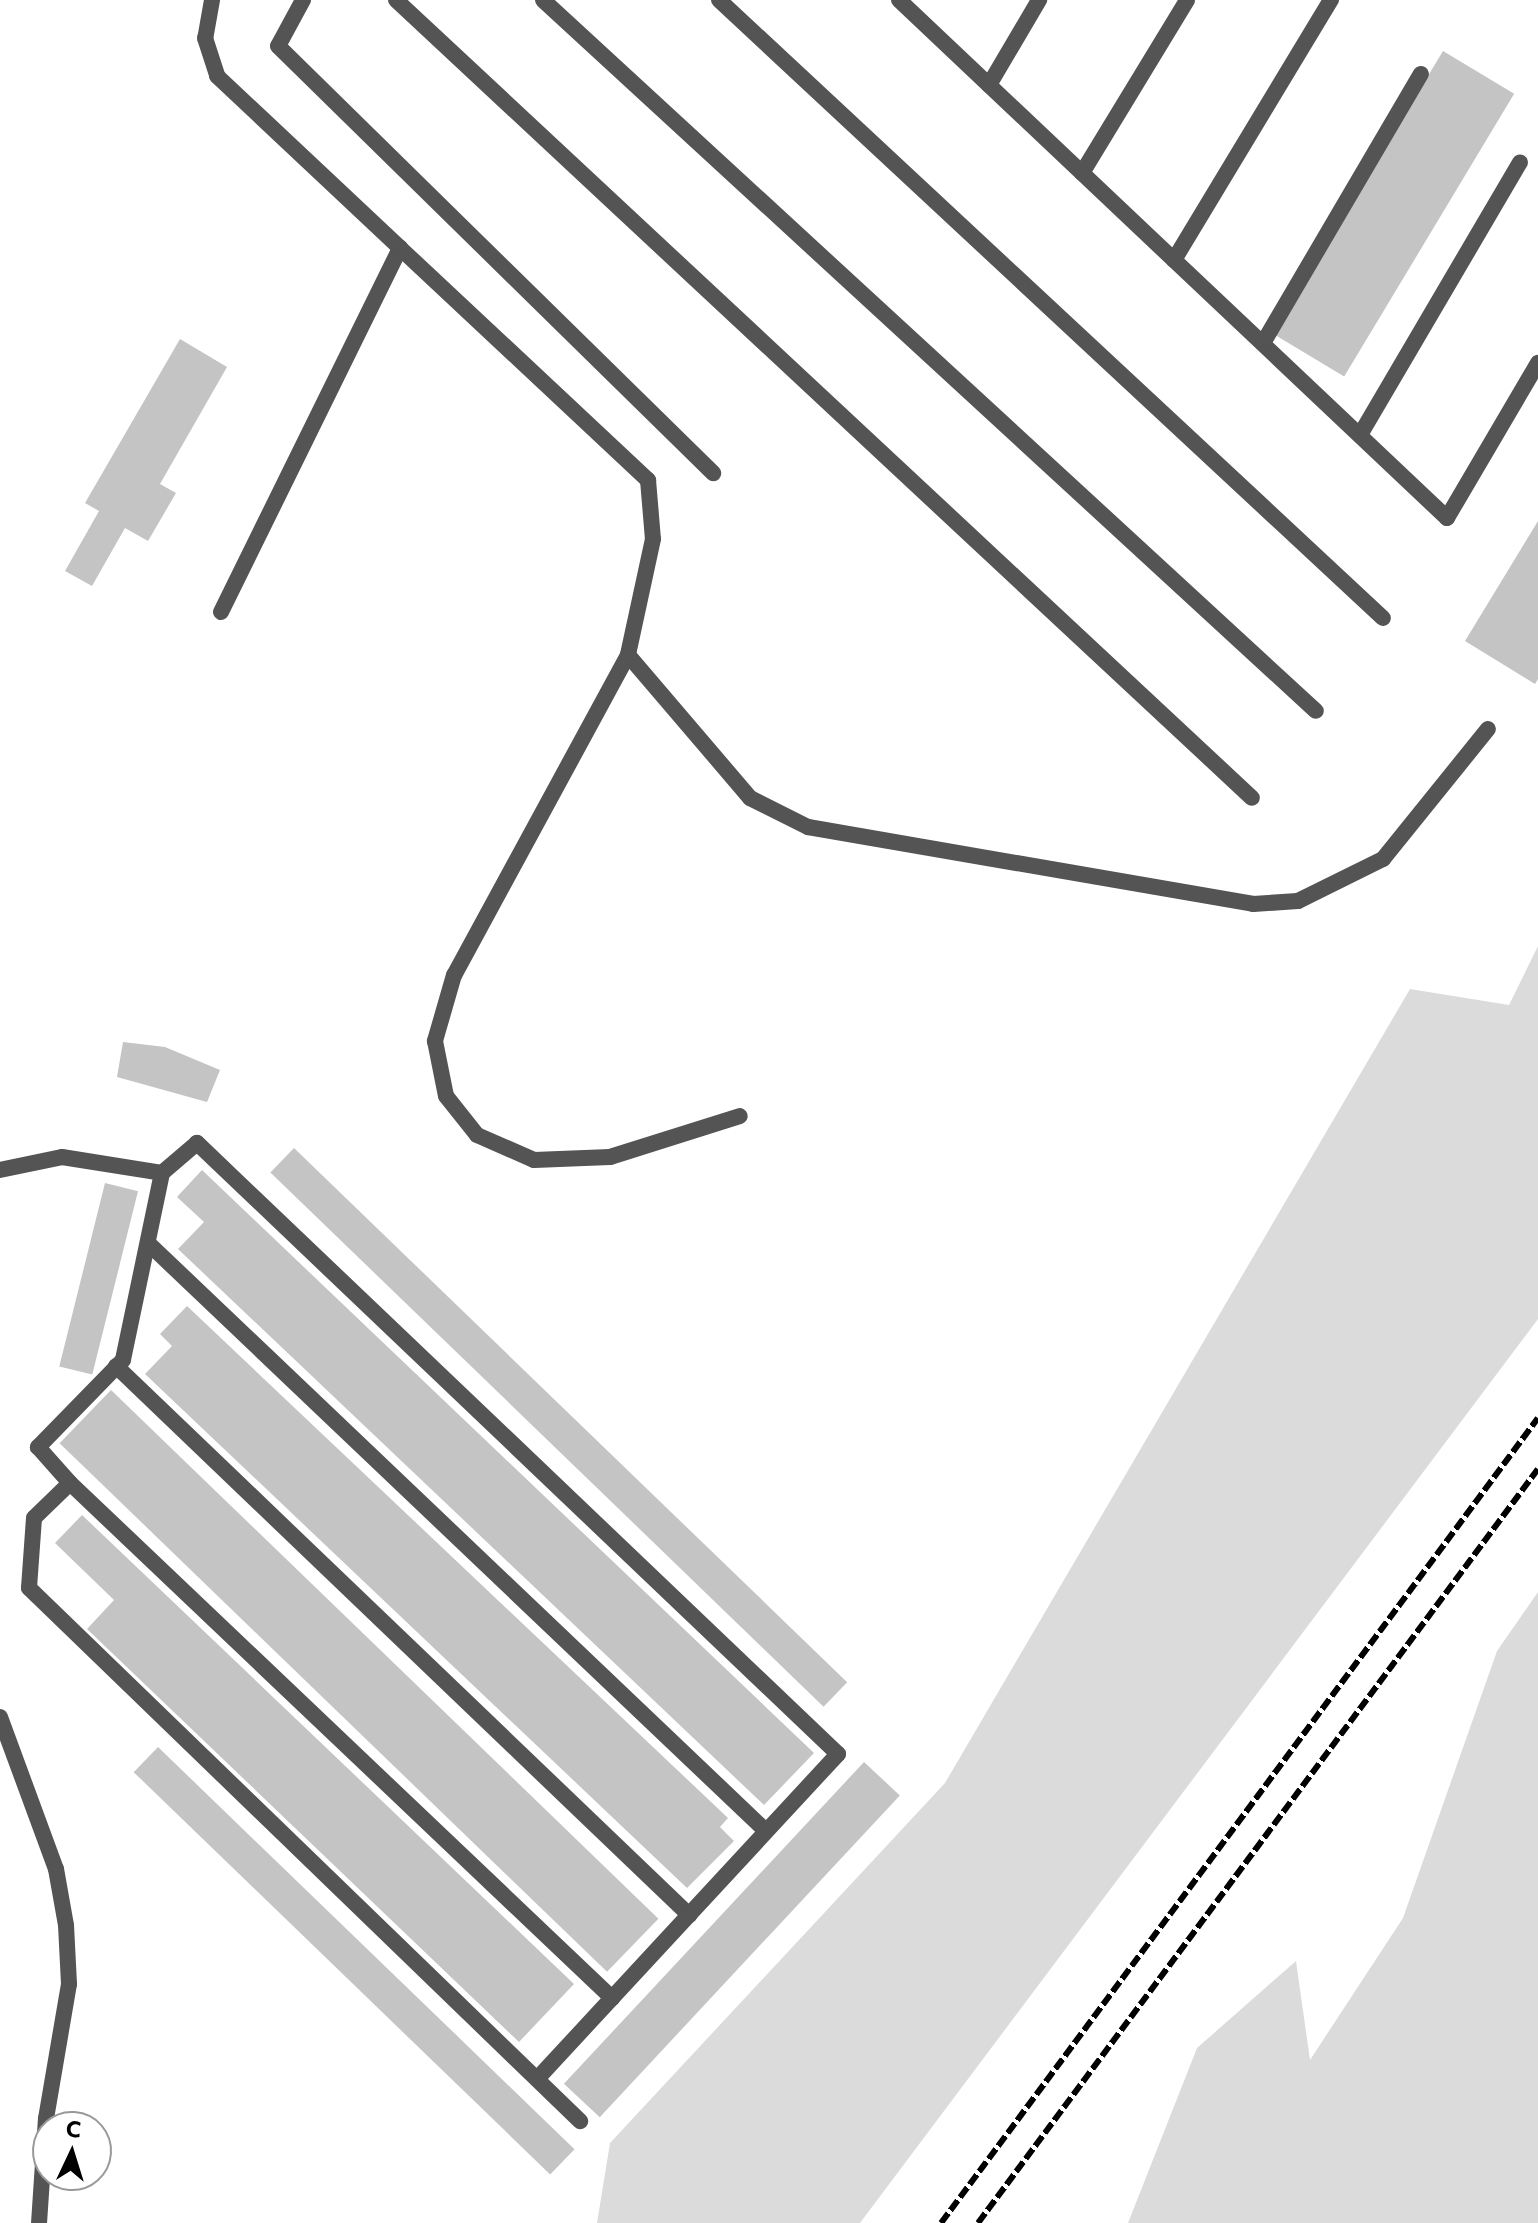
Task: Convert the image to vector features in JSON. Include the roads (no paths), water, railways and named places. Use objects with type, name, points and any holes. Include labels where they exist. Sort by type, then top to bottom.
[{"type":"street","points":[[212,0],[205,38],[217,76],[648,480],[653,539],[628,655],[454,975],[435,1041],[446,1096],[477,1135],[534,1160],[610,1157],[740,1116]]},
{"type":"street","points":[[303,0],[278,46],[713,473]]},
{"type":"street","points":[[396,0],[1252,798]]},
{"type":"street","points":[[543,0],[1316,711]]},
{"type":"street","points":[[719,0],[1383,618]]},
{"type":"street","points":[[899,0],[1447,518],[1538,363]]},
{"type":"street","points":[[989,85],[1039,0]]},
{"type":"street","points":[[1082,173],[1187,0]]},
{"type":"street","points":[[1174,260],[1331,0]]},
{"type":"street","points":[[1263,343],[1421,74]]},
{"type":"street","points":[[1360,435],[1520,162]]},
{"type":"street","points":[[221,612],[400,248]]},
{"type":"street","points":[[628,655],[750,798],[808,827],[1253,904],[1298,901],[1383,859],[1488,729]]},
{"type":"street","points":[[537,2079],[838,1754],[197,1143],[162,1173],[148,1243],[116,1366],[38,1447],[70,1483],[612,1998]]},
{"type":"street","points":[[0,1170],[62,1157],[162,1173]]},
{"type":"street","points":[[148,1243],[766,1831]]},
{"type":"street","points":[[116,1366],[689,1915]]},
{"type":"street","points":[[70,1483],[34,1518],[29,1588],[580,2121]]},
{"type":"street","points":[[0,1717],[56,1869],[66,1925],[69,1984],[46,2118],[39,2223]]},
{"type":"railway","points":[[941,2223],[1538,1418]]},
{"type":"railway","points":[[978,2223],[1538,1469]]}]
